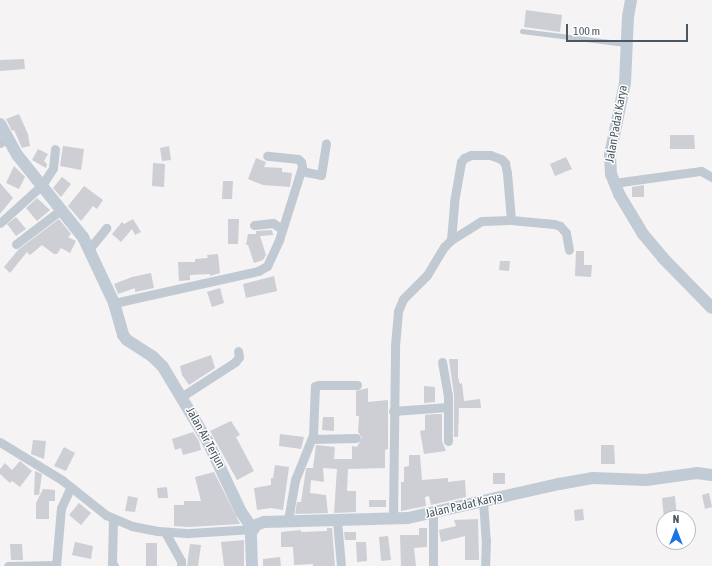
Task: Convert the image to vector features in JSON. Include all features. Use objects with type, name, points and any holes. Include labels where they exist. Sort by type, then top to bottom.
[{"type":"main road","name":"Jalan Padat Karya","points":[[631,0],[626,44],[625,83],[610,155],[610,168],[614,183],[627,209],[643,234],[662,257],[712,308]]},
{"type":"main road","name":"Jalan Air Terjun","points":[[0,124],[3,140],[79,230],[90,248],[114,303],[125,338],[156,359],[208,442],[242,512],[253,529]]},
{"type":"main road","name":"Jalan Padat Karya","points":[[253,529],[264,522],[288,520],[337,521],[393,519],[433,513],[593,478],[646,480],[697,473],[712,475]]},
{"type":"main road","points":[[252,566],[250,538],[253,529]]},
{"type":"street","points":[[301,171],[321,175],[326,143]]},
{"type":"street","points":[[0,223],[42,185],[53,168],[55,149]]},
{"type":"street","points":[[451,240],[454,202],[461,162],[464,158],[471,154],[490,155],[501,159],[505,163],[511,220]]},
{"type":"street","points":[[114,303],[263,270],[270,262],[301,171],[301,162],[298,159],[267,156]]},
{"type":"street","points":[[614,183],[701,171],[712,177]]},
{"type":"street","points":[[16,244],[62,209]]},
{"type":"street","points":[[393,519],[393,411],[395,346],[400,304],[403,299],[427,275],[444,247],[451,240],[482,222],[511,220],[550,222],[558,225],[567,235],[569,250]]},
{"type":"street","points":[[254,225],[273,223],[282,229]]},
{"type":"street","points":[[90,248],[106,228]]},
{"type":"street","points":[[181,397],[236,362],[238,358],[238,351]]},
{"type":"street","points":[[442,362],[446,380],[448,440]]},
{"type":"street","points":[[288,520],[295,480],[312,439],[315,386],[318,384],[357,384]]},
{"type":"street","points":[[393,411],[448,407]]},
{"type":"street","points":[[312,439],[356,438]]},
{"type":"street","points":[[0,443],[40,465],[113,519],[132,526],[165,532],[198,533],[253,529]]},
{"type":"street","points":[[8,566],[56,565],[61,508],[71,487]]},
{"type":"street","points":[[483,501],[486,540],[485,566]]},
{"type":"street","points":[[433,513],[433,566]]},
{"type":"street","points":[[113,519],[112,563],[114,566]]},
{"type":"street","points":[[337,521],[341,566]]},
{"type":"street","points":[[165,532],[181,561],[181,566]]},
{"type":"lane","points":[[522,31],[626,44]]},
{"type":"building","points":[[526,10],[562,15],[560,32],[524,27]]},
{"type":"building","points":[[24,59],[25,69],[0,71],[0,60]]},
{"type":"building","points":[[19,114],[28,134],[30,146],[22,148],[14,130],[12,131],[6,119]]},
{"type":"building","points":[[670,135],[694,135],[695,149],[670,149]]},
{"type":"building","points":[[63,146],[84,149],[81,170],[60,166]]},
{"type":"building","points":[[169,146],[171,160],[162,161],[160,148]]},
{"type":"building","points":[[38,149],[48,154],[44,161],[47,164],[46,168],[32,160]]},
{"type":"building","points":[[566,157],[572,169],[555,176],[550,164]]},
{"type":"building","points":[[256,158],[266,162],[264,167],[282,168],[282,172],[292,173],[290,187],[263,185],[248,179]]},
{"type":"building","points":[[153,163],[165,164],[164,187],[152,186]]},
{"type":"building","points":[[14,166],[25,177],[19,189],[6,183]]},
{"type":"building","points":[[62,177],[71,184],[61,197],[53,188]]},
{"type":"building","points":[[223,181],[233,181],[232,199],[222,199]]},
{"type":"building","points":[[0,183],[13,198],[0,214]]},
{"type":"building","points":[[644,185],[644,197],[632,197],[632,187]]},
{"type":"building","points":[[84,186],[103,200],[97,209],[93,206],[81,221],[68,206]]},
{"type":"building","points":[[37,198],[50,210],[37,221],[26,208]]},
{"type":"building","points":[[16,217],[26,229],[16,236],[7,224]]},
{"type":"building","points":[[59,219],[71,234],[68,237],[76,241],[70,253],[61,248],[57,254],[54,254],[42,245],[30,255],[27,252],[10,273],[4,267],[19,249]]},
{"type":"building","points":[[133,219],[141,232],[135,235],[132,229],[121,242],[112,234],[122,222],[124,224]]},
{"type":"building","points":[[228,219],[239,219],[238,244],[228,244]]},
{"type":"building","points":[[272,230],[273,235],[260,236],[266,255],[263,260],[254,263],[248,245],[246,245],[248,234],[256,234],[256,231]]},
{"type":"building","points":[[576,251],[584,251],[584,265],[592,265],[591,277],[575,276]]},
{"type":"building","points":[[218,254],[220,273],[210,276],[210,274],[190,275],[190,280],[179,281],[178,262],[195,262],[195,259],[208,258],[207,255]]},
{"type":"building","points":[[500,261],[510,261],[509,271],[499,270]]},
{"type":"building","points":[[151,273],[154,288],[135,292],[135,288],[118,294],[114,284],[132,277]]},
{"type":"building","points":[[274,276],[277,291],[246,298],[243,284]]},
{"type":"building","points":[[220,288],[224,303],[212,307],[207,292]]},
{"type":"building","points":[[211,355],[215,368],[189,385],[182,375],[180,366]]},
{"type":"building","points":[[449,359],[458,359],[458,377],[460,384],[462,383],[464,401],[480,399],[481,408],[459,408],[458,437],[454,437],[454,395]]},
{"type":"building","points":[[424,386],[435,387],[435,402],[424,403]]},
{"type":"building","points":[[368,388],[368,402],[388,400],[388,449],[385,450],[385,468],[348,469],[347,491],[356,491],[356,512],[334,513],[337,469],[323,468],[324,482],[311,480],[310,493],[326,495],[328,513],[295,514],[297,502],[301,502],[306,468],[313,468],[316,445],[335,447],[334,459],[352,459],[352,446],[357,447],[362,438],[358,432],[359,416],[356,416],[356,391]]},
{"type":"building","points":[[442,414],[442,441],[446,451],[424,454],[420,431],[425,430],[425,415]]},
{"type":"building","points":[[323,417],[334,417],[334,431],[322,430]]},
{"type":"building","points":[[231,421],[240,435],[236,437],[254,471],[237,480],[210,431]]},
{"type":"building","points":[[193,432],[199,441],[201,450],[183,455],[181,448],[175,450],[172,439]]},
{"type":"building","points":[[280,434],[304,437],[301,449],[279,446]]},
{"type":"building","points":[[33,440],[46,441],[44,459],[31,454]]},
{"type":"building","points":[[601,445],[614,445],[615,464],[601,464]]},
{"type":"building","points":[[64,447],[75,453],[66,471],[54,466]]},
{"type":"building","points":[[409,455],[420,455],[422,480],[448,478],[448,482],[465,480],[466,497],[431,505],[429,496],[425,497],[426,506],[401,511],[401,482],[404,482],[404,467],[409,466]]},
{"type":"building","points":[[20,461],[32,471],[20,487],[12,481],[10,483],[0,474],[0,469],[5,463],[12,470]]},
{"type":"building","points":[[275,465],[289,467],[283,510],[271,508],[257,510],[254,488],[271,485],[271,478],[273,478]]},
{"type":"building","points":[[35,471],[42,474],[39,495],[34,495]]},
{"type":"building","points":[[214,472],[240,524],[189,527],[174,526],[174,505],[184,505],[184,501],[201,501],[195,477]]},
{"type":"building","points":[[493,473],[505,473],[505,484],[493,484]]},
{"type":"building","points":[[167,487],[168,498],[158,498],[157,488]]},
{"type":"building","points":[[43,489],[55,490],[55,501],[49,501],[49,519],[36,519],[36,503]]},
{"type":"building","points":[[709,493],[712,507],[705,509],[702,495]]},
{"type":"building","points":[[128,496],[138,498],[135,512],[125,511]]},
{"type":"building","points":[[675,496],[676,510],[663,510],[662,498]]},
{"type":"building","points":[[369,500],[386,500],[386,507],[369,507]]},
{"type":"building","points":[[79,503],[91,513],[81,525],[69,515]]},
{"type":"building","points":[[583,509],[584,520],[575,521],[574,510]]},
{"type":"building","points":[[478,519],[479,560],[465,560],[465,536],[441,542],[439,530],[456,526],[454,520]]},
{"type":"building","points":[[327,528],[332,528],[335,566],[313,566],[313,564],[294,565],[293,547],[281,547],[281,532],[301,530],[301,532],[327,531]]},
{"type":"building","points":[[419,528],[427,528],[427,547],[414,548],[416,566],[401,566],[400,535],[419,535]]},
{"type":"building","points":[[344,532],[356,532],[356,540],[345,540]]},
{"type":"building","points":[[388,536],[391,560],[381,561],[379,537]]},
{"type":"building","points":[[244,540],[244,566],[224,566],[221,542]]},
{"type":"building","points":[[75,542],[93,546],[91,559],[72,555]]},
{"type":"building","points":[[356,542],[366,542],[367,561],[357,562]]},
{"type":"building","points":[[146,543],[157,543],[157,566],[146,566]]},
{"type":"building","points":[[10,544],[22,544],[23,560],[11,560]]},
{"type":"building","points":[[190,544],[201,545],[198,566],[187,566]]},
{"type":"building","points":[[280,557],[281,566],[263,566],[263,559]]}]
